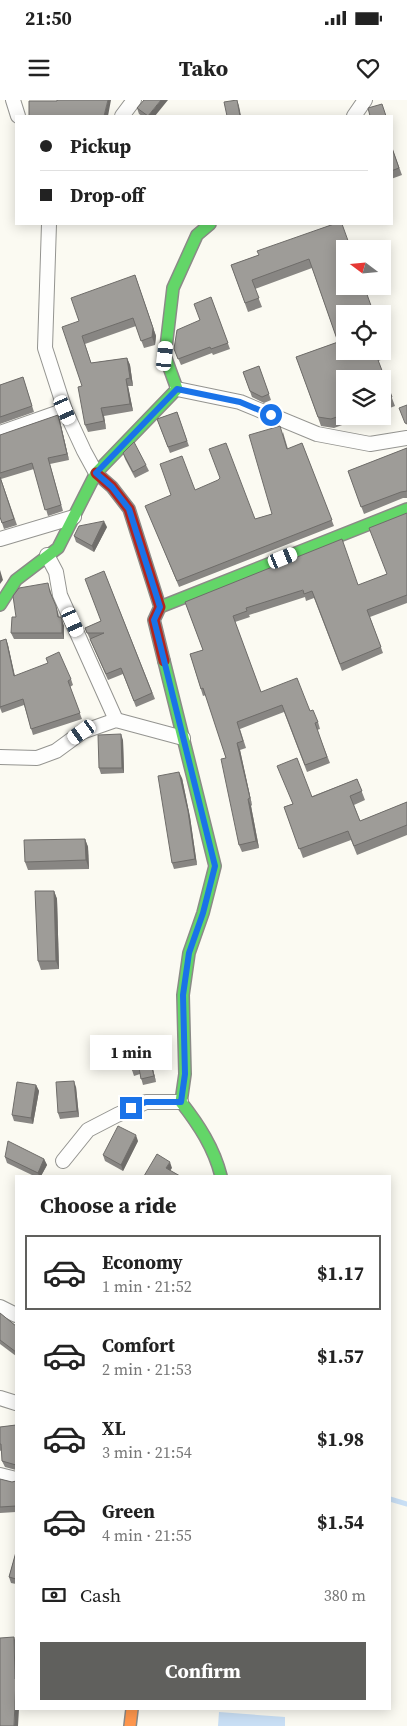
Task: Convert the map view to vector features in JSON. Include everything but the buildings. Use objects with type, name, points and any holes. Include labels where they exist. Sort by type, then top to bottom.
[{"type":"street","points":[[13,100],[18,115]]},
{"type":"street","points":[[123,115],[134,100]]},
{"type":"street","points":[[355,115],[365,100]]},
{"type":"street","points":[[49,225],[45,348],[65,410],[84,451],[96,473],[112,487],[129,509],[160,607],[154,620],[215,866],[203,913],[189,953],[183,995],[185,1074],[181,1102],[209,1141],[221,1175]]},
{"type":"street","points":[[177,389],[165,356],[173,288],[197,235],[209,225]]},
{"type":"street","points":[[177,389],[240,402],[317,434],[370,444],[407,438]]},
{"type":"street","points":[[0,605],[6,589],[58,548],[96,473],[177,389]]},
{"type":"street","points":[[0,433],[65,410]]},
{"type":"street","points":[[160,607],[407,509]]},
{"type":"street","points":[[0,539],[74,517]]},
{"type":"street","points":[[47,555],[56,572],[60,595],[116,720]]},
{"type":"street","points":[[0,757],[37,758],[56,751],[82,732],[116,720],[183,738]]},
{"type":"street","points":[[63,1161],[88,1130],[117,1114],[146,1102],[181,1102]]},
{"type":"street","points":[[0,1307],[15,1314]]},
{"type":"street","points":[[0,1398],[15,1403]]},
{"type":"street","points":[[0,1475],[15,1479]]},
{"type":"street","points":[[130,1726],[132,1710]]},
{"type":"water","points":[[219,1712],[285,1717],[285,1726],[218,1726]]},
{"type":"waterway","points":[[391,1499],[407,1504]]},
{"type":"traffic: fast","points":[[0,605],[16,580],[58,548],[96,473],[177,389],[165,356],[173,288],[197,235],[209,225]]},
{"type":"traffic: fast","points":[[160,607],[407,509]]},
{"type":"traffic: fast","points":[[164,661],[215,866],[203,913],[189,953],[183,995],[185,1074],[181,1102],[205,1137],[221,1175]]},
{"type":"traffic: slow","points":[[130,1726],[132,1710]]},
{"type":"traffic: jam","points":[[96,473],[112,487],[129,509],[160,607],[154,620],[164,661]]},
{"type":"route","points":[[131,1108],[146,1102],[181,1102],[185,1074],[183,995],[189,953],[203,913],[215,866],[154,620],[160,607],[129,509],[112,487],[96,473],[177,389],[240,402],[271,415]]}]
